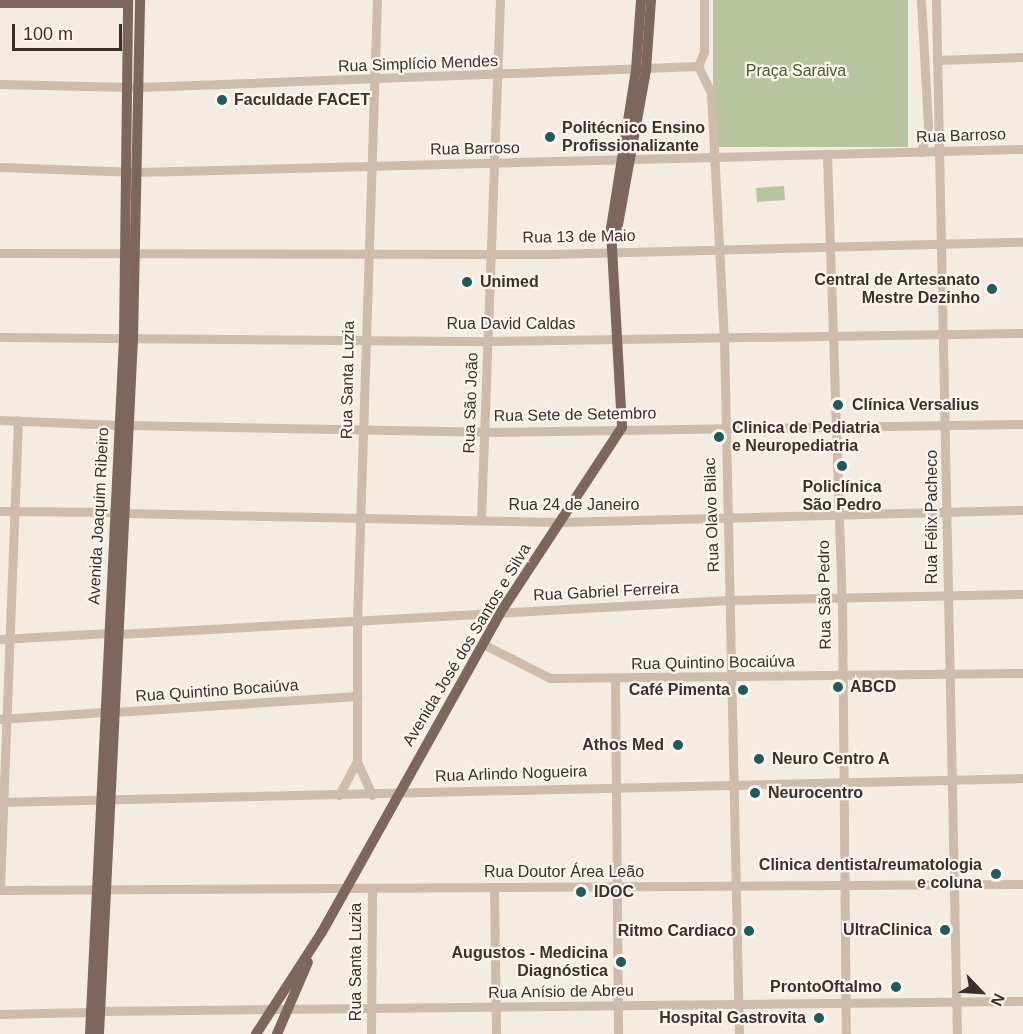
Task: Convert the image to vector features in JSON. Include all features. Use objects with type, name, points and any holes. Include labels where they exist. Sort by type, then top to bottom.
[{"type":"main road","name":"Avenida Joaquim Ribeiro","points":[[99,1034],[96,1011],[104,799],[128,338],[132,171],[140,0]]},
{"type":"main road","points":[[641,0],[641,70]]},
{"type":"main road","points":[[622,427],[621,338],[611,228],[626,161],[651,0]]},
{"type":"main road","name":"Avenida Joaquim Ribeiro","points":[[128,1],[135,87]]},
{"type":"main road","points":[[0,3],[128,1]]},
{"type":"main road","name":"Avenida José dos Santos e Silva","points":[[256,1034],[322,932],[343,889],[500,613],[622,427]]},
{"type":"main road","points":[[277,1034],[322,932]]},
{"type":"main road","name":"Avenida Joaquim Ribeiro","points":[[90,1034],[96,1011]]},
{"type":"street","name":"Rua Santa Luzia","points":[[372,795],[357,761],[357,621],[363,431],[363,339],[372,166],[376,0]]},
{"type":"street","name":"Rua São João","points":[[481,519],[492,165],[500,0]]},
{"type":"street","points":[[698,66],[704,52],[704,0]]},
{"type":"street","points":[[921,0],[928,126],[921,152]]},
{"type":"street","name":"Rua Félix Pacheco","points":[[936,0],[949,515],[948,594],[954,779],[953,880],[957,1034]]},
{"type":"street","points":[[937,60],[1023,57]]},
{"type":"street","name":"Rua Simplício Mendes","points":[[0,84],[135,87],[375,81],[698,66]]},
{"type":"street","name":"Rua Olavo Bilac","points":[[698,66],[711,93],[712,159],[724,337],[724,428],[735,678],[739,1034]]},
{"type":"street","name":"Rua Barroso","points":[[0,166],[132,171],[492,165],[1023,149]]},
{"type":"street","name":"Rua São Pedro","points":[[827,156],[835,336],[838,517],[842,597],[846,1034]]},
{"type":"street","name":"Rua 13 de Maio","points":[[0,253],[490,254],[1023,242]]},
{"type":"street","name":"Rua David Caldas","points":[[0,337],[488,341],[1023,333]]},
{"type":"street","name":"Rua Sete de Setembro","points":[[0,420],[363,431],[485,432],[622,427],[837,428],[1023,424]]},
{"type":"street","points":[[0,889],[5,638],[15,511],[18,420]]},
{"type":"street","name":"Rua 24 de Janeiro","points":[[0,511],[559,522],[949,515],[1023,510]]},
{"type":"street","name":"Rua Gabriel Ferreira","points":[[5,638],[730,600],[1023,594]]},
{"type":"street","name":"Rua Quintino Bocaiúva","points":[[483,644],[550,678],[615,680],[1023,673]]},
{"type":"street","points":[[615,680],[614,786],[618,1034]]},
{"type":"street","name":"Rua Quintino Bocaiúva","points":[[3,718],[357,696]]},
{"type":"street","name":"Rua Santa Luzia","points":[[339,795],[357,761]]},
{"type":"street","name":"Rua Arlindo Nogueira","points":[[2,802],[372,795],[843,779],[1023,778]]},
{"type":"street","name":"Rua Doutor Área Leão","points":[[0,889],[372,890],[953,880],[1023,884]]},
{"type":"street","points":[[494,887],[496,1034]]},
{"type":"street","name":"Rua Santa Luzia","points":[[371,1034],[372,890]]},
{"type":"street","name":"Rua Anísio de Abreu","points":[[0,1014],[96,1011],[617,1007],[845,1000],[1023,1001]]},
{"type":"green space","name":"Praça Saraiva","points":[[713,0],[908,0],[908,147],[713,147]]},
{"type":"green space","points":[[784,186],[785,200],[757,202],[756,188]]},
{"type":"place","name":"Faculdade FACET","points":[[222,100]]},
{"type":"place","name":"Politécnico Ensino Profissionalizante","points":[[550,137]]},
{"type":"place","name":"Unimed","points":[[467,282]]},
{"type":"place","name":"Central de Artesanato Mestre Dezinho","points":[[992,289]]},
{"type":"place","name":"Clínica Versalius","points":[[838,405]]},
{"type":"place","name":"Clinica de Pediatria e Neuropediatria","points":[[719,437]]},
{"type":"place","name":"Policlínica São Pedro","points":[[842,466]]},
{"type":"place","name":"ABCD","points":[[838,687]]},
{"type":"place","name":"Café Pimenta","points":[[743,690]]},
{"type":"place","name":"Athos Med","points":[[678,745]]},
{"type":"place","name":"Neuro Centro A","points":[[759,759]]},
{"type":"place","name":"Neurocentro","points":[[755,793]]},
{"type":"place","name":"Clinica dentista/reumatologia e coluna","points":[[996,874]]},
{"type":"place","name":"IDOC","points":[[581,892]]},
{"type":"place","name":"UltraClinica","points":[[945,930]]},
{"type":"place","name":"Ritmo Cardiaco","points":[[749,931]]},
{"type":"place","name":"Augustos - Medicina Diagnóstica","points":[[621,962]]},
{"type":"place","name":"ProntoOftalmo","points":[[896,987]]},
{"type":"place","name":"Hospital Gastrovita","points":[[819,1018]]}]
